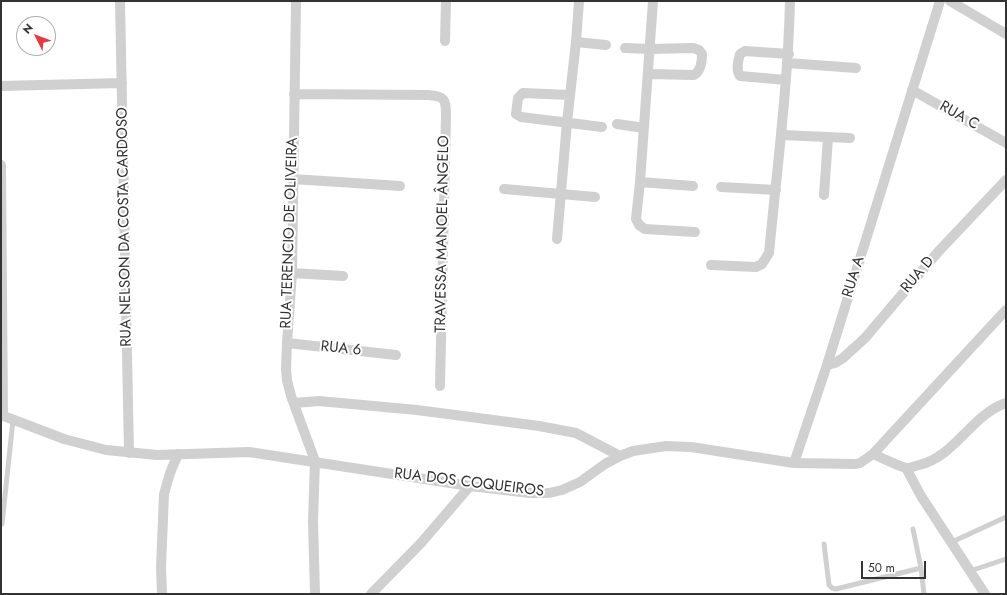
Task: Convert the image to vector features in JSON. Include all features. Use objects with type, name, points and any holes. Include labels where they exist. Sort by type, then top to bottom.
[{"type":"street","name":"RUA NELSON DA COSTA CARDOSO","points":[[120,1],[129,453]]},
{"type":"street","name":"RUA TERENCIO DE OLIVEIRA","points":[[296,1],[292,273],[287,343],[287,380],[315,461]]},
{"type":"street","points":[[445,41],[446,1]]},
{"type":"street","points":[[557,239],[579,1]]},
{"type":"street","points":[[653,1],[636,219],[640,227],[646,229],[695,232]]},
{"type":"street","points":[[711,265],[756,267],[762,264],[769,253],[782,135],[788,58],[790,1]]},
{"type":"street","name":"RUA A","points":[[794,463],[827,365],[940,1]]},
{"type":"street","points":[[950,1],[1006,34]]},
{"type":"street","points":[[576,42],[606,45]]},
{"type":"street","points":[[625,48],[693,48],[699,50],[702,56],[698,72],[694,75],[648,74]]},
{"type":"street","points":[[786,80],[740,76],[738,73],[740,54],[745,51],[856,68]]},
{"type":"street","points":[[1,86],[122,83]]},
{"type":"street","name":"RUA C","points":[[912,90],[1006,143]]},
{"type":"street","points":[[570,95],[523,93],[518,98],[517,115],[521,117],[602,127]]},
{"type":"street","name":"TRAVESSA MANOEL ÂNGELO","points":[[294,94],[428,95],[438,96],[445,100],[440,386]]},
{"type":"street","points":[[617,124],[644,128]]},
{"type":"street","points":[[782,135],[850,138]]},
{"type":"street","points":[[824,195],[828,138]]},
{"type":"street","points":[[1,165],[2,415]]},
{"type":"street","points":[[293,179],[400,186]]},
{"type":"street","name":"RUA D","points":[[827,365],[835,363],[856,347],[938,252],[1006,180]]},
{"type":"street","points":[[640,182],[693,186]]},
{"type":"street","points":[[721,187],[776,190]]},
{"type":"street","points":[[504,189],[596,197]]},
{"type":"street","points":[[292,273],[343,276]]},
{"type":"street","name":"RUA DOS COQUEIROS","points":[[2,415],[80,444],[129,453],[178,454],[249,452],[470,486],[530,493],[549,493],[562,490],[580,482],[605,464],[620,456],[646,448],[666,446],[691,447],[794,463],[856,464],[860,463],[872,454],[1006,310]]},
{"type":"street","name":"RUA 6","points":[[287,343],[396,355]]},
{"type":"street","points":[[294,403],[319,401],[417,410],[539,426],[576,433],[620,456]]},
{"type":"street","points":[[872,454],[906,468],[923,464],[935,459],[954,444],[985,414],[1006,403]]},
{"type":"street","points":[[162,594],[161,567],[164,494],[170,473],[178,454]]},
{"type":"street","points":[[315,461],[313,522],[315,594]]},
{"type":"street","points":[[906,468],[921,496],[985,594]]},
{"type":"street","points":[[371,594],[421,543],[470,486]]},
{"type":"lane","points":[[2,524],[14,420]]},
{"type":"lane","points":[[952,542],[1006,517]]},
{"type":"lane","points":[[913,529],[921,568],[924,594]]},
{"type":"lane","points":[[824,544],[829,585],[836,589],[921,568]]},
{"type":"lane","points":[[970,571],[1006,559]]}]
